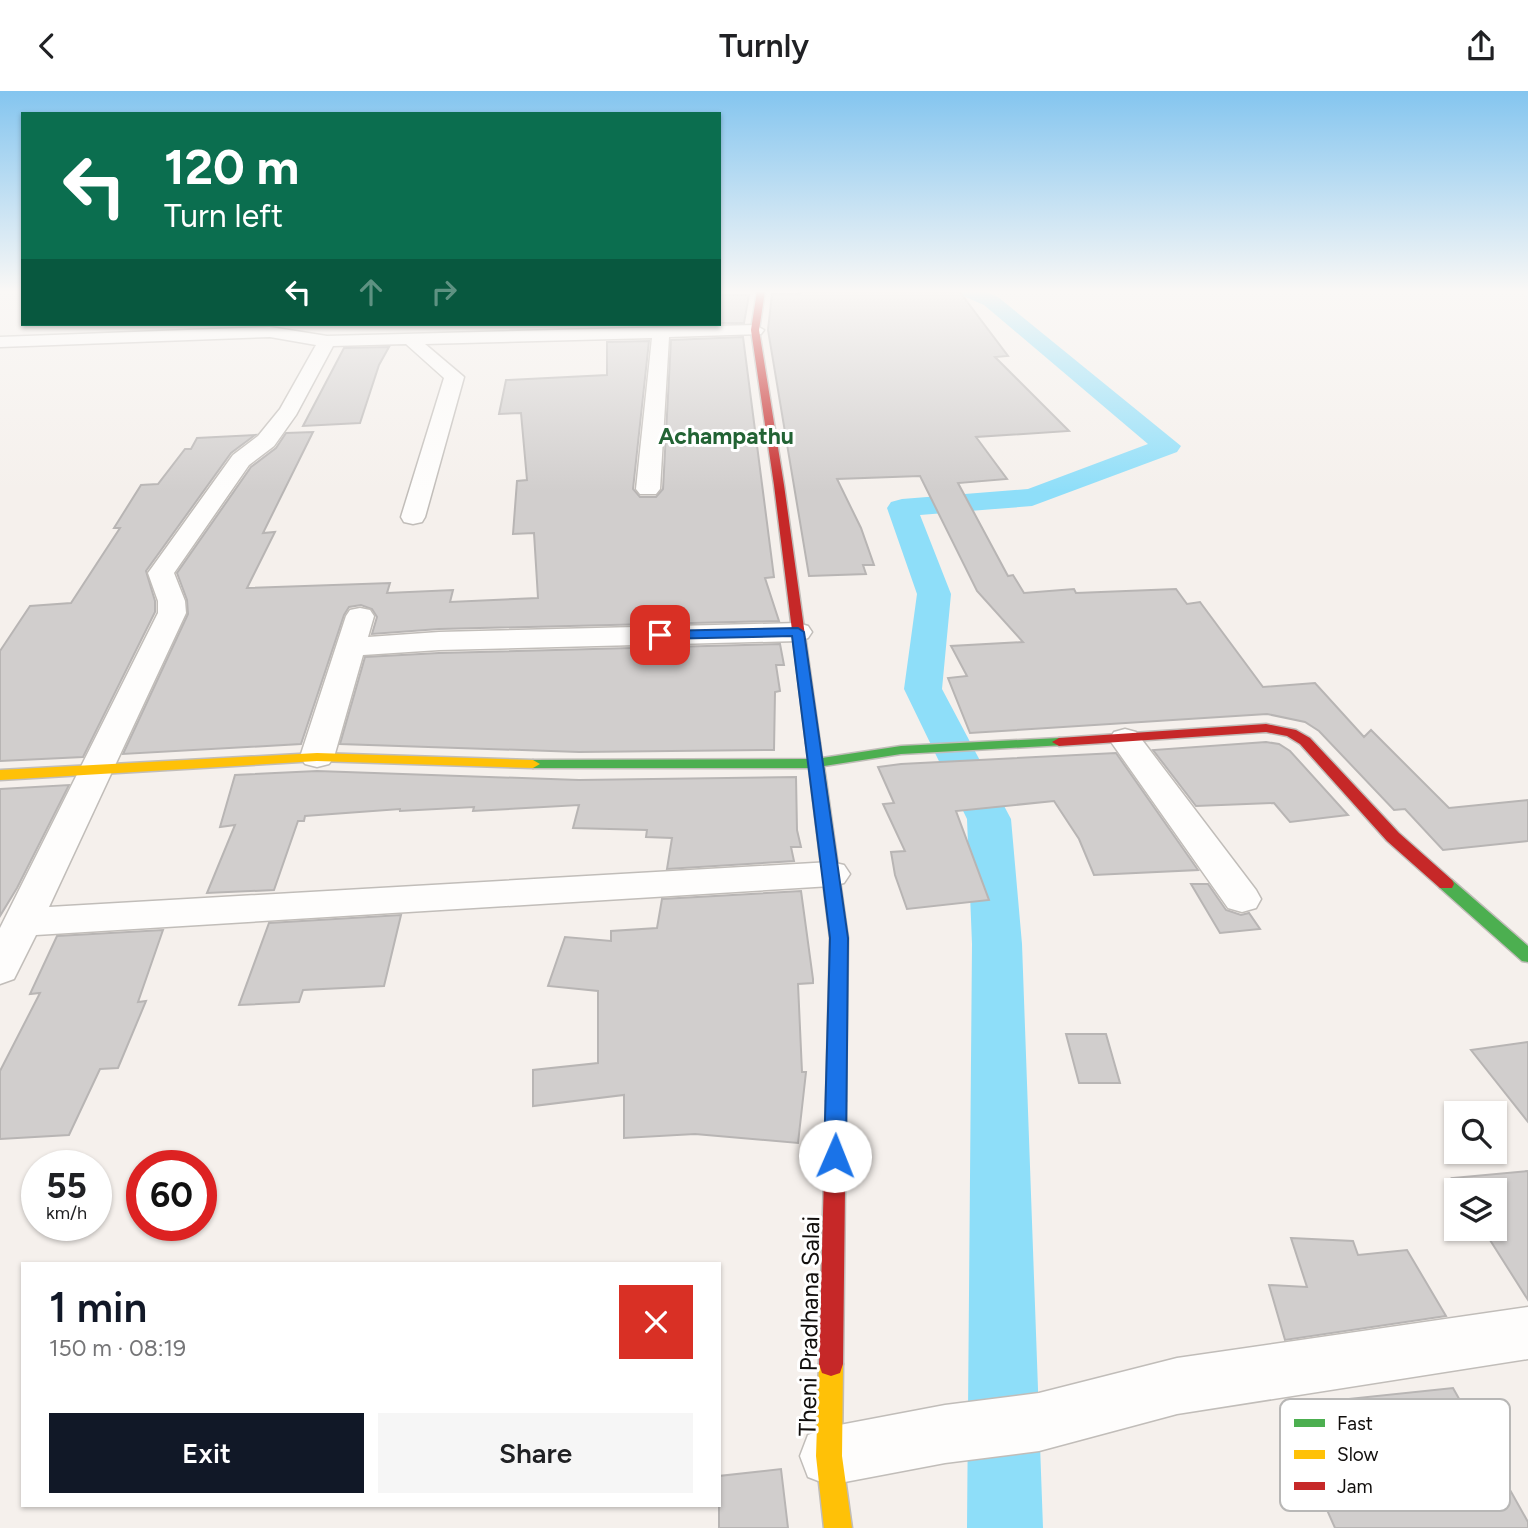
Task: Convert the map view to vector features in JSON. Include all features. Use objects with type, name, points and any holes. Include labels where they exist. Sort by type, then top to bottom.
[{"type":"main road","name":"Theni Pradhana Salai","points":[[759,358],[839,938],[829,1456],[838,1528]]},
{"type":"main road","points":[[0,775],[317,757],[579,766],[816,763],[901,750],[978,748],[1266,728],[1291,733],[1305,741],[1393,838],[1528,956]]},
{"type":"street","points":[[0,968],[172,613],[174,600],[162,582],[161,573],[241,460],[266,441],[327,358]]},
{"type":"street","points":[[413,517],[454,377],[431,358]]},
{"type":"street","points":[[648,489],[659,358]]},
{"type":"street","points":[[317,757],[360,616]]},
{"type":"street","points":[[351,647],[439,641],[798,632]]},
{"type":"street","points":[[1125,739],[1242,899]]},
{"type":"street","points":[[24,922],[831,874]]},
{"type":"street","points":[[829,1456],[945,1434],[1039,1422],[1177,1386],[1528,1333]]},
{"type":"building","points":[[339,358],[383,358],[360,423],[303,426]]},
{"type":"building","points":[[607,358],[647,358],[633,489],[640,497],[656,497],[663,489],[670,358],[746,358],[774,577],[765,578],[779,621],[439,629],[372,634],[377,617],[372,609],[361,605],[349,607],[301,744],[123,754],[188,614],[187,600],[177,573],[251,467],[276,448],[286,433],[313,432],[263,533],[275,532],[247,588],[390,583],[387,593],[453,590],[450,602],[538,598],[534,533],[513,534],[517,481],[527,480],[521,413],[499,414],[506,380],[607,375]]},
{"type":"building","points":[[773,358],[996,358],[1069,431],[976,437],[1007,479],[958,483],[1008,576],[1013,575],[1024,593],[1074,589],[1076,593],[1176,589],[1187,604],[1200,602],[1263,687],[1315,683],[1364,737],[1371,730],[1449,808],[1528,800],[1528,841],[1443,850],[1405,809],[1394,810],[1319,731],[1305,722],[1267,714],[970,733],[948,678],[967,676],[951,646],[1023,642],[977,591],[920,476],[837,479],[861,528],[874,565],[863,565],[866,574],[809,576]]},
{"type":"building","points":[[255,435],[231,453],[146,571],[155,601],[155,612],[83,757],[0,761],[0,651],[30,606],[71,603],[120,528],[114,528],[141,485],[158,484],[185,449],[191,449],[197,438]]},
{"type":"building","points":[[780,644],[784,665],[776,665],[780,691],[775,692],[774,750],[579,752],[340,744],[365,657]]},
{"type":"building","points":[[1266,742],[1279,744],[1290,751],[1348,815],[1290,822],[1274,803],[1196,806],[1153,750]]},
{"type":"building","points":[[1116,753],[1198,870],[1094,875],[1079,839],[1054,801],[956,811],[989,900],[907,909],[895,875],[891,852],[905,851],[883,804],[894,803],[878,767]]},
{"type":"building","points":[[317,771],[579,780],[796,777],[797,830],[801,847],[791,847],[794,861],[667,869],[672,838],[646,837],[647,830],[573,828],[579,805],[473,811],[474,807],[400,809],[305,816],[304,821],[298,821],[274,890],[207,893],[235,825],[220,827],[235,775]]},
{"type":"building","points":[[69,785],[17,888],[0,916],[0,789]]},
{"type":"building","points":[[1191,884],[1208,884],[1226,910],[1241,915],[1249,913],[1260,929],[1220,933]]},
{"type":"building","points":[[801,891],[813,983],[798,984],[802,1072],[806,1072],[798,1143],[695,1134],[624,1138],[624,1095],[533,1106],[533,1070],[598,1063],[598,991],[548,986],[565,937],[611,941],[611,931],[657,928],[662,899]]},
{"type":"building","points":[[401,915],[384,986],[303,990],[299,1002],[239,1005],[269,923]]},
{"type":"building","points":[[163,930],[138,1002],[146,1001],[118,1068],[100,1069],[69,1135],[0,1139],[0,1071],[40,993],[30,994],[57,936]]},
{"type":"building","points":[[1066,1034],[1106,1034],[1120,1083],[1079,1083]]},
{"type":"building","points":[[1528,1042],[1528,1122],[1471,1050]]},
{"type":"building","points":[[1528,1171],[1528,1300],[1491,1241],[1507,1241],[1507,1178],[1452,1178]]},
{"type":"building","points":[[1291,1238],[1353,1241],[1358,1255],[1407,1250],[1446,1316],[1285,1340],[1269,1285],[1307,1287]]},
{"type":"building","points":[[1453,1388],[1459,1399],[1348,1399]]},
{"type":"building","points":[[781,1469],[788,1528],[719,1528],[721,1476]]},
{"type":"building","points":[[1510,1490],[1528,1522],[1528,1528],[1335,1528],[1327,1511],[1510,1511]]},
{"type":"waterway","points":[[1005,1528],[997,944],[989,819],[923,689],[934,594],[902,508],[1032,497],[1167,446],[1060,358]]},
{"type":"traffic: fast","points":[[533,764],[816,763],[901,750],[1059,742]]},
{"type":"traffic: fast","points":[[813,743],[839,938],[836,1101]]},
{"type":"traffic: fast","points":[[1446,884],[1528,956]]},
{"type":"traffic: slow","points":[[0,775],[317,757],[533,764]]},
{"type":"traffic: slow","points":[[831,1364],[829,1456],[838,1528]]},
{"type":"traffic: jam","points":[[759,358],[813,743]]},
{"type":"traffic: jam","points":[[1059,742],[1266,728],[1291,733],[1305,741],[1393,837],[1446,884]]},
{"type":"traffic: jam","points":[[831,1364],[836,1101]]},
{"type":"district","name":"Achampathu","points":[[726,436]]},
{"type":"route","points":[[660,635],[798,632],[839,938],[835,1156]]}]
